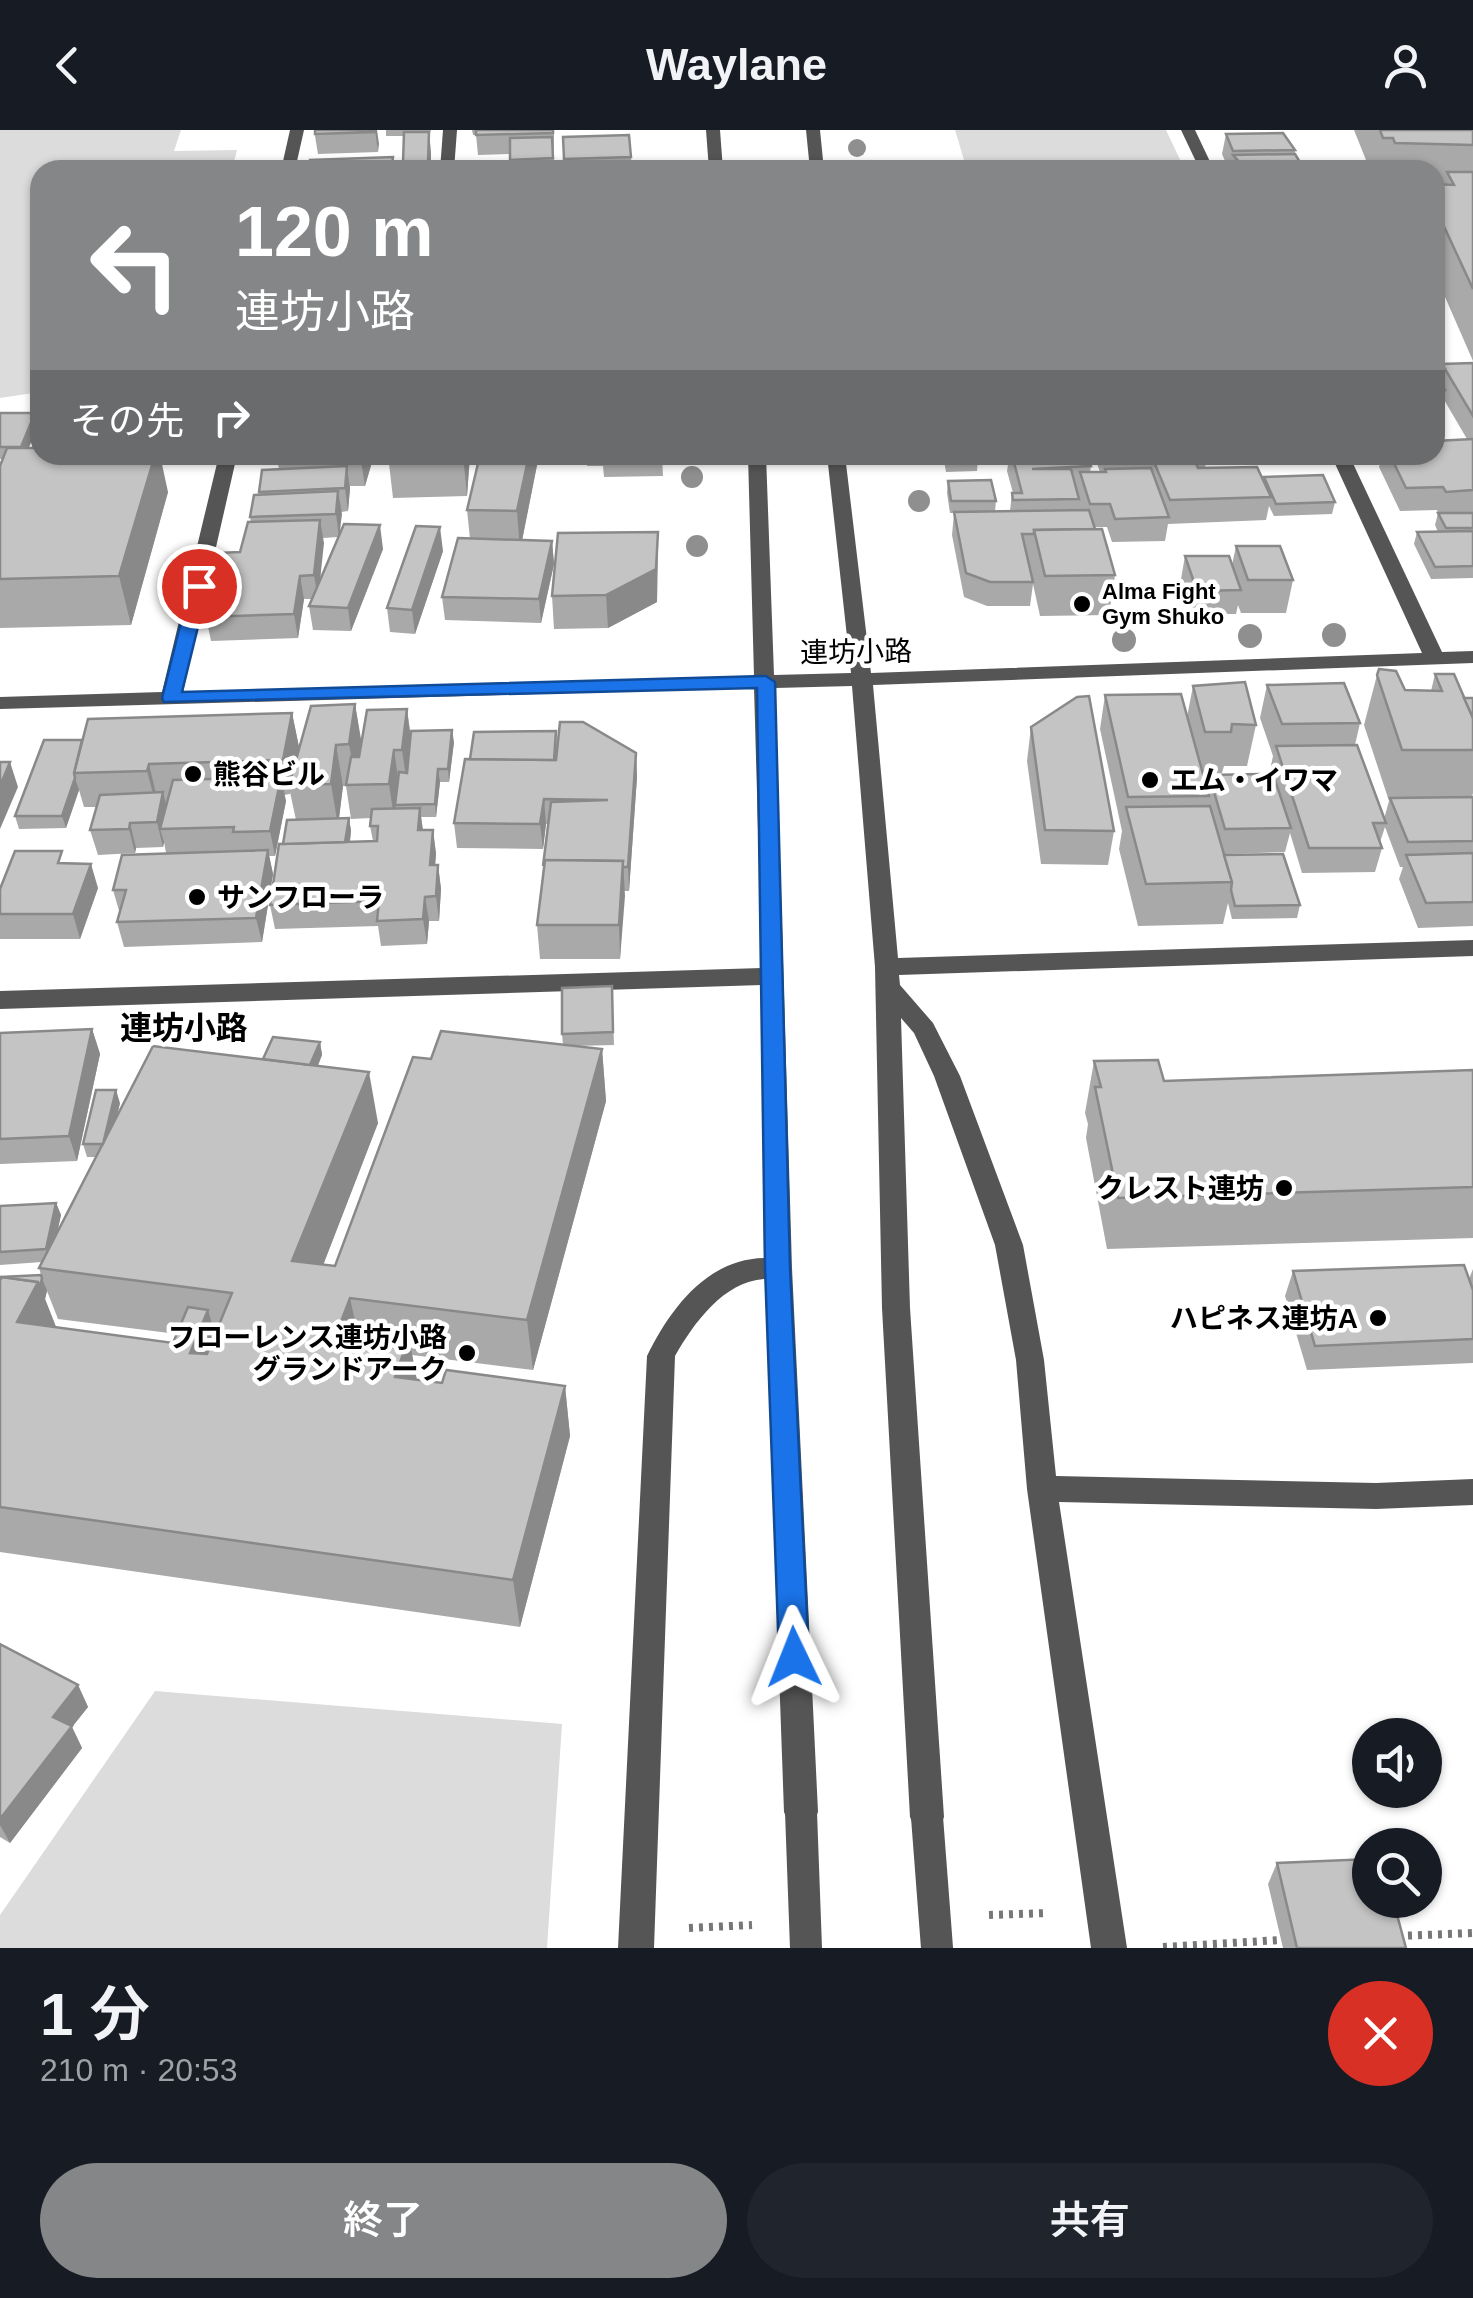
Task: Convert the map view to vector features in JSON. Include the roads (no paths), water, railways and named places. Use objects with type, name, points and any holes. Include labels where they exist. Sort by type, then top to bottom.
[{"type":"street","points":[[290,160],[297,130]]},
{"type":"street","points":[[448,160],[450,130]]},
{"type":"street","points":[[712,130],[715,160]]},
{"type":"street","points":[[813,130],[816,160]]},
{"type":"street","points":[[1188,130],[1202,160]]},
{"type":"street","points":[[171,698],[226,465]]},
{"type":"street","points":[[757,465],[774,976],[778,1268],[806,1948]]},
{"type":"street","points":[[837,465],[862,680],[888,977],[896,1308],[937,1948]]},
{"type":"street","points":[[1345,465],[1435,658]]},
{"type":"street","name":"連坊小路","points":[[0,703],[862,680],[1473,657]]},
{"type":"street","points":[[888,977],[1473,948]]},
{"type":"street","points":[[0,1000],[774,976]]},
{"type":"street","points":[[888,977],[924,1029],[947,1076],[1010,1245],[1030,1360],[1042,1489],[1110,1948]]},
{"type":"street","points":[[636,1948],[661,1356],[686,1316],[718,1286],[744,1270],[778,1268]]},
{"type":"street","points":[[1042,1489],[1376,1496],[1473,1492]]},
{"type":"place","name":"Alma Fight Gym Shuko","points":[[1082,604]]},
{"type":"place","name":"熊谷ビル","points":[[193,774]]},
{"type":"place","name":"エム・イワマ","points":[[1150,780]]},
{"type":"place","name":"サンフローラ","points":[[197,897]]},
{"type":"place","name":"クレスト連坊","points":[[1284,1188]]},
{"type":"place","name":"ハピネス連坊A","points":[[1378,1318]]},
{"type":"place","name":"フローレンス連坊小路 グランドアーク","points":[[467,1353]]},
{"type":"district","name":"連坊小路","points":[[184,1028]]}]
